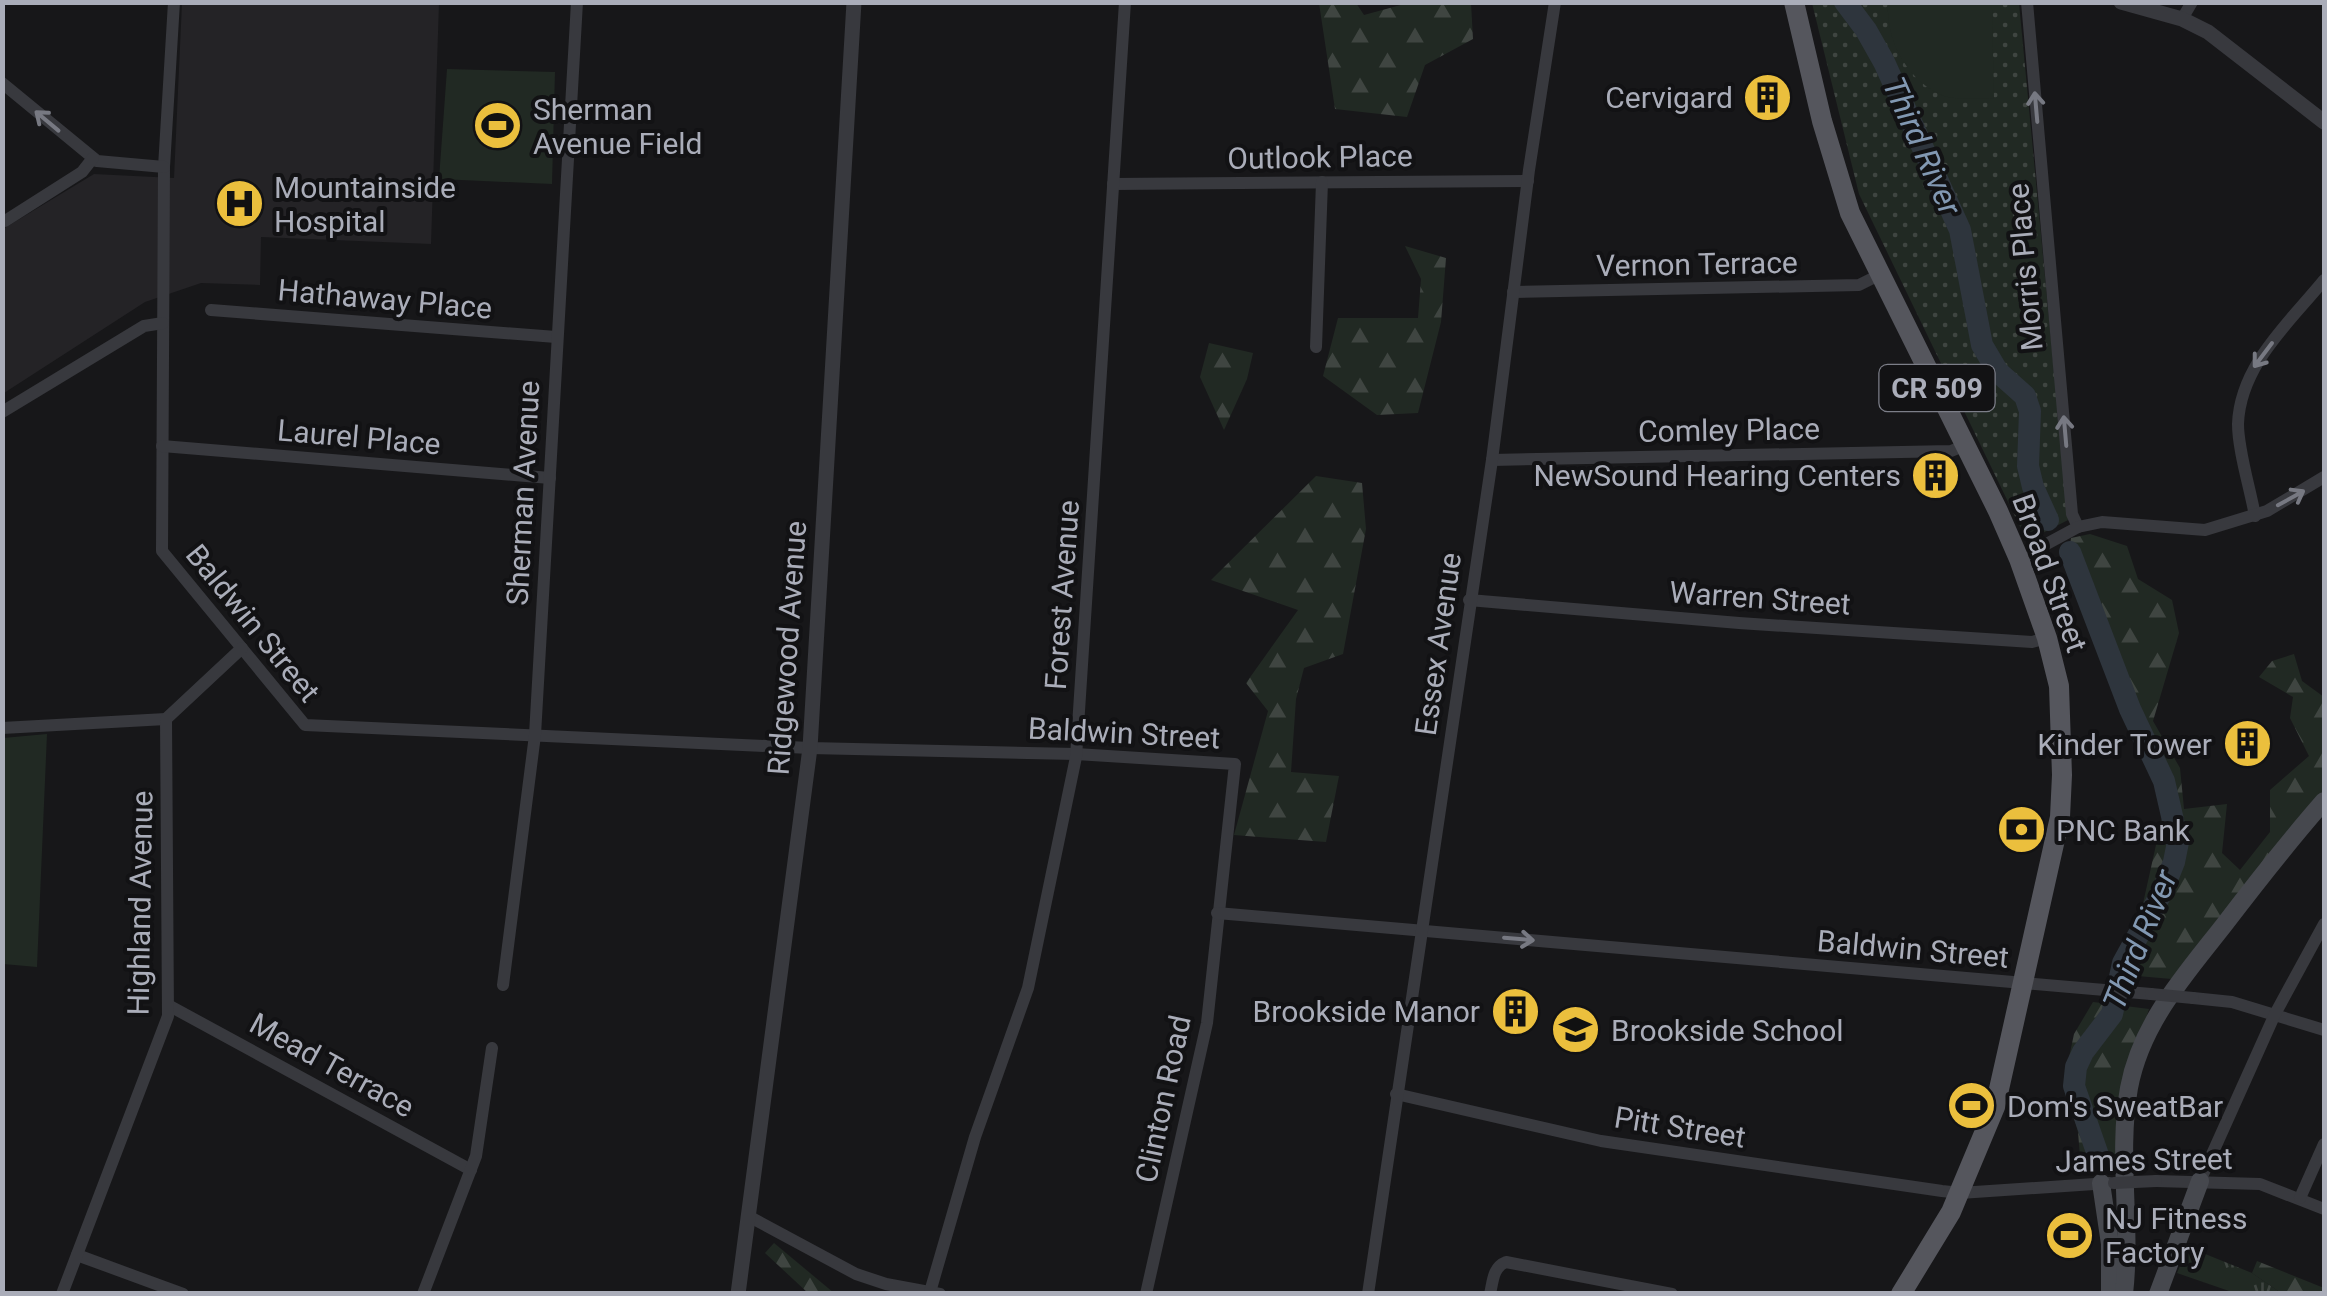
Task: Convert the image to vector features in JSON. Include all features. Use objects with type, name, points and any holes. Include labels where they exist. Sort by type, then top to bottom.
[{"type":"main road","name":"Broad Street","points":[[1794,2],[1841,186],[1879,275],[2019,559],[2059,686],[2061,803],[2053,854],[1995,1107],[1960,1193],[1901,1294]]},
{"type":"main road","points":[[2124,1294],[2128,1219],[2126,1115],[2134,1065],[2144,1036],[2176,987],[2324,801]]},
{"type":"main road","points":[[2135,1294],[2140,1236],[2136,1116],[2144,1068],[2154,1040],[2184,994],[2324,817]]},
{"type":"main road","points":[[2158,1294],[2200,1181]]},
{"type":"main road","points":[[2108,1183],[2110,1294]]},
{"type":"street","points":[[162,446],[164,167],[174,2]]},
{"type":"street","name":"Sherman Avenue","points":[[503,986],[535,735],[577,2]]},
{"type":"street","name":"Ridgewood Avenue","points":[[739,1291],[810,748],[854,2]]},
{"type":"street","name":"Forest Avenue","points":[[935,1293],[975,1137],[1028,988],[1076,754],[1126,2]]},
{"type":"street","name":"Essex Avenue","points":[[1368,1294],[1492,460],[1555,2]]},
{"type":"street","name":"Morris Place","points":[[2027,2],[2072,514],[2078,527]]},
{"type":"street","points":[[2121,2],[2182,18],[2223,42],[2324,122]]},
{"type":"street","points":[[2182,18],[2192,2]]},
{"type":"street","points":[[2,82],[93,158],[108,163],[164,167]]},
{"type":"street","points":[[5,220],[82,172],[93,158]]},
{"type":"street","name":"Outlook Place","points":[[1113,184],[1528,181]]},
{"type":"street","points":[[1316,348],[1322,182]]},
{"type":"street","name":"Vernon Terrace","points":[[1513,292],[1859,285],[1879,275]]},
{"type":"street","points":[[2255,516],[2238,424],[2248,380],[2256,363],[2324,280]]},
{"type":"street","name":"Hathaway Place","points":[[210,310],[556,337]]},
{"type":"street","points":[[4,411],[142,328],[163,324]]},
{"type":"street","name":"Comley Place","points":[[1492,460],[1951,451],[1966,445]]},
{"type":"street","name":"Baldwin Street","points":[[162,446],[162,551],[305,725],[810,748],[1076,754],[1235,764],[1217,913],[2232,1002],[2324,1030]]},
{"type":"street","name":"Laurel Place","points":[[162,446],[550,478]]},
{"type":"street","points":[[2019,559],[2078,527],[2102,522],[2205,530],[2255,516],[2324,477]]},
{"type":"street","name":"Warren Street","points":[[1469,600],[2032,642],[2047,638]]},
{"type":"street","points":[[2,728],[166,719],[242,648]]},
{"type":"street","name":"Highland Avenue","points":[[62,1294],[168,1016],[166,719]]},
{"type":"street","name":"Clinton Road","points":[[1146,1294],[1208,1023],[1217,913]]},
{"type":"street","points":[[2200,1181],[2275,1014],[2324,924]]},
{"type":"street","name":"Mead Terrace","points":[[168,1005],[471,1170]]},
{"type":"street","points":[[424,1293],[480,1138],[492,1048]]},
{"type":"street","name":"Pitt Street","points":[[1396,1094],[1601,1141],[1960,1193]]},
{"type":"street","points":[[2300,1198],[2324,1144]]},
{"type":"street","name":"James Street","points":[[1960,1193],[2200,1181],[2260,1184],[2324,1210]]},
{"type":"street","points":[[749,1223],[856,1274],[935,1293]]},
{"type":"street","points":[[77,1255],[183,1294]]},
{"type":"street","points":[[1490,1294],[1494,1274],[1506,1262],[1672,1294]]},
{"type":"shaded area","name":"Mountainside Hospital","points":[[182,3],[439,3],[431,244],[261,237],[260,285],[201,283],[145,302],[4,393],[3,229],[94,174],[174,178]]},
{"type":"green space","points":[[1319,3],[1356,3],[1364,15],[1408,3],[1471,3],[1473,39],[1425,65],[1407,117],[1335,109]]},
{"type":"green space","points":[[1812,3],[2019,3],[2068,520],[2027,541],[1859,194]]},
{"type":"green space","points":[[1888,3],[1987,3],[1992,9],[1994,99],[1945,96],[1916,78],[1894,43]]},
{"type":"green space","name":"Sherman Avenue Field","points":[[447,69],[555,72],[552,184],[439,179]]},
{"type":"green space","points":[[1405,246],[1446,258],[1441,322],[1418,413],[1377,415],[1323,376],[1338,318],[1418,318],[1421,279]]},
{"type":"green space","points":[[1209,343],[1253,353],[1247,379],[1224,430],[1200,377]]},
{"type":"green space","points":[[1316,476],[1362,483],[1366,529],[1343,654],[1304,668],[1296,699],[1291,772],[1339,776],[1326,842],[1234,835],[1268,711],[1246,683],[1298,610],[1211,580]]},
{"type":"green space","points":[[2090,534],[2127,546],[2138,579],[2172,600],[2179,633],[2153,721],[2180,768],[2184,809],[2227,804],[2222,853],[2240,870],[2270,832],[2270,790],[2309,756],[2290,718],[2293,697],[2259,677],[2272,661],[2294,654],[2302,681],[2324,697],[2324,790],[2172,979],[2115,974],[2142,908],[2164,809],[2068,563],[2071,538]]},
{"type":"green space","points":[[47,734],[37,967],[3,964],[3,738]]},
{"type":"green space","points":[[2093,1002],[2149,1009],[2125,1082],[2119,1166],[2081,1169],[2078,1132],[2064,1081],[2074,1034]]},
{"type":"green space","points":[[774,1243],[834,1293],[808,1293],[765,1253]]},
{"type":"green space","points":[[2188,1247],[2252,1273],[2281,1293],[2235,1293],[2177,1273]]},
{"type":"green space","points":[[2257,1261],[2324,1288],[2324,1293],[2281,1293],[2252,1273]]},
{"type":"waterway","name":"Third River","points":[[1845,2],[1884,62],[1960,230],[1982,345],[1998,372],[2025,396],[2030,411],[2028,466],[2048,520]]},
{"type":"waterway","name":"Third River","points":[[2070,552],[2130,709],[2164,781],[2178,842],[2162,892],[2123,963],[2112,1014],[2076,1067],[2074,1086],[2098,1155]]},
{"type":"place","name":"Cervigard","points":[[1768,97]]},
{"type":"place","name":"Sherman Avenue Field","points":[[498,126]]},
{"type":"place","name":"Mountainside Hospital","points":[[239,204]]},
{"type":"place","name":"NewSound Hearing Centers","points":[[1936,475]]},
{"type":"place","name":"Kinder Tower","points":[[2247,744]]},
{"type":"place","name":"PNC Bank","points":[[2021,830]]},
{"type":"place","name":"Brookside Manor","points":[[1515,1011]]},
{"type":"place","name":"Brookside School","points":[[1576,1030]]},
{"type":"place","name":"Dom's SweatBar","points":[[1972,1106]]},
{"type":"place","name":"NJ Fitness Factory","points":[[2070,1235]]}]
